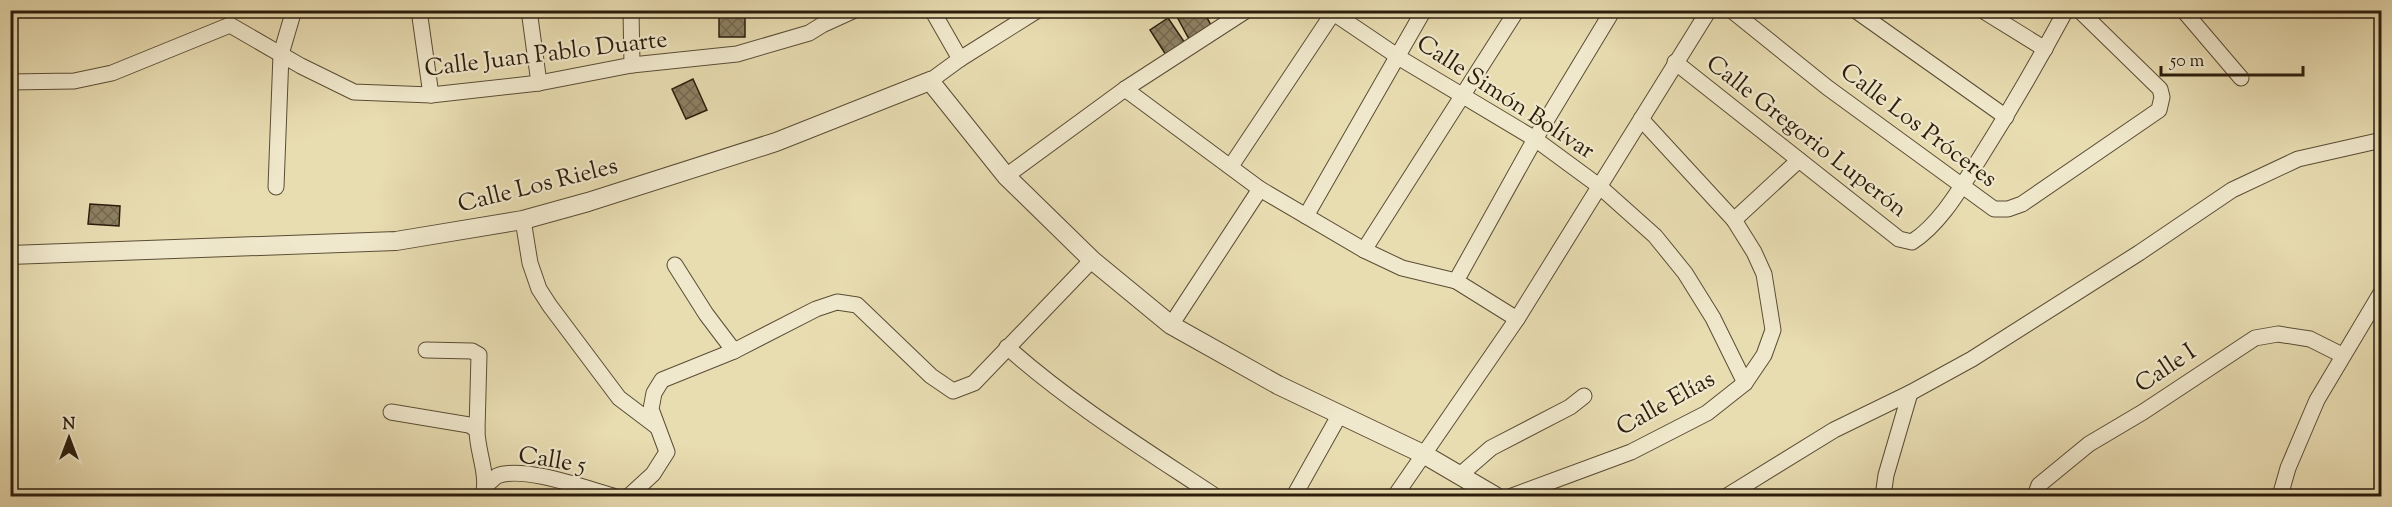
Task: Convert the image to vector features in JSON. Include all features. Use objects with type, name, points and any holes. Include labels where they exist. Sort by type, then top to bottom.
[{"type":"street","points":[[276,187],[280,54],[294,10]]},
{"type":"street","points":[[419,10],[431,95]]},
{"type":"street","points":[[529,10],[538,83]]},
{"type":"street","points":[[631,10],[632,65]]},
{"type":"street","name":"Calle Juan Pablo Duarte","points":[[10,82],[74,81],[112,74],[232,17],[280,54],[354,92],[431,95],[538,83],[632,65],[737,54],[809,33],[821,17],[855,10]]},
{"type":"street","points":[[932,10],[960,59]]},
{"type":"street","name":"Calle Los Rieles","points":[[10,255],[396,241],[523,219],[588,202],[776,142],[930,81],[960,59],[1038,10]]},
{"type":"street","points":[[1006,176],[1125,89],[1247,10]]},
{"type":"street","points":[[1306,216],[1424,10]]},
{"type":"street","points":[[1364,250],[1517,10]]},
{"type":"street","points":[[1456,281],[1534,139],[1613,10]]},
{"type":"street","points":[[1395,496],[1517,319],[1709,10]]},
{"type":"street","name":"Calle Los Próceres","points":[[1731,10],[1828,88],[1994,209],[2008,209],[2022,204],[2159,110],[2162,97],[2160,89],[2079,10]]},
{"type":"street","points":[[1855,10],[2006,117]]},
{"type":"street","points":[[1982,10],[2045,50]]},
{"type":"street","points":[[1961,187],[2006,117],[2066,10]]},
{"type":"street","points":[[2183,10],[2241,78]]},
{"type":"street","points":[[1231,166],[1332,11]]},
{"type":"street","name":"Calle Simón Bolívar","points":[[1332,11],[1397,56],[1534,139],[1599,186],[1655,236],[1685,273],[1713,318],[1745,383]]},
{"type":"street","name":"Calle Gregorio Luperón","points":[[1675,62],[1899,239],[1912,242],[1926,233],[1961,187]]},
{"type":"street","points":[[930,81],[1006,176],[1092,260],[1171,325],[1278,385],[1425,455],[1495,496]]},
{"type":"street","points":[[1125,89],[1260,189],[1306,216],[1364,250],[1402,268],[1456,281],[1517,319]]},
{"type":"street","name":"Calle Elías","points":[[1512,496],[1631,452],[1707,413],[1745,383],[1764,355],[1773,330],[1764,274],[1754,252],[1734,220],[1641,119]]},
{"type":"street","points":[[1727,496],[1834,430],[1910,393],[1972,359],[2139,253],[2232,190],[2298,159],[2382,140]]},
{"type":"street","points":[[1734,220],[1799,160]]},
{"type":"street","points":[[1171,325],[1260,189]]},
{"type":"street","points":[[523,219],[530,263],[538,289],[619,398],[656,426]]},
{"type":"street","points":[[629,496],[653,474],[667,452],[651,409],[654,393],[662,380],[734,351],[816,309],[837,302],[857,304],[931,376],[953,391],[974,383],[1092,260]]},
{"type":"street","points":[[675,265],[706,314],[734,351]]},
{"type":"street","points":[[2280,496],[2288,468],[2316,400],[2382,291]]},
{"type":"street","name":"Calle I","points":[[2035,496],[2039,485],[2089,444],[2144,412],[2255,338],[2278,334],[2310,339],[2342,355]]},
{"type":"street","points":[[1007,347],[1042,378],[1117,432],[1215,496]]},
{"type":"street","points":[[426,350],[472,351],[478,355],[477,446],[485,491]]},
{"type":"street","points":[[1883,496],[1886,475],[1910,393]]},
{"type":"street","points":[[1460,475],[1491,448],[1570,407],[1584,396]]},
{"type":"street","points":[[391,412],[469,425],[477,430]]},
{"type":"street","points":[[1294,496],[1340,414]]},
{"type":"street","name":"Calle 5","points":[[485,491],[498,476],[520,474],[556,479],[614,496]]},
{"type":"building","points":[[719,10],[745,10],[745,37],[719,37]]},
{"type":"building","points":[[1179,10],[1203,10],[1213,29],[1190,41],[1175,13]]},
{"type":"building","points":[[1168,18],[1185,43],[1166,55],[1150,30]]},
{"type":"building","points":[[693,79],[707,110],[686,119],[672,89]]},
{"type":"building","points":[[90,204],[120,206],[119,226],[88,224]]}]
